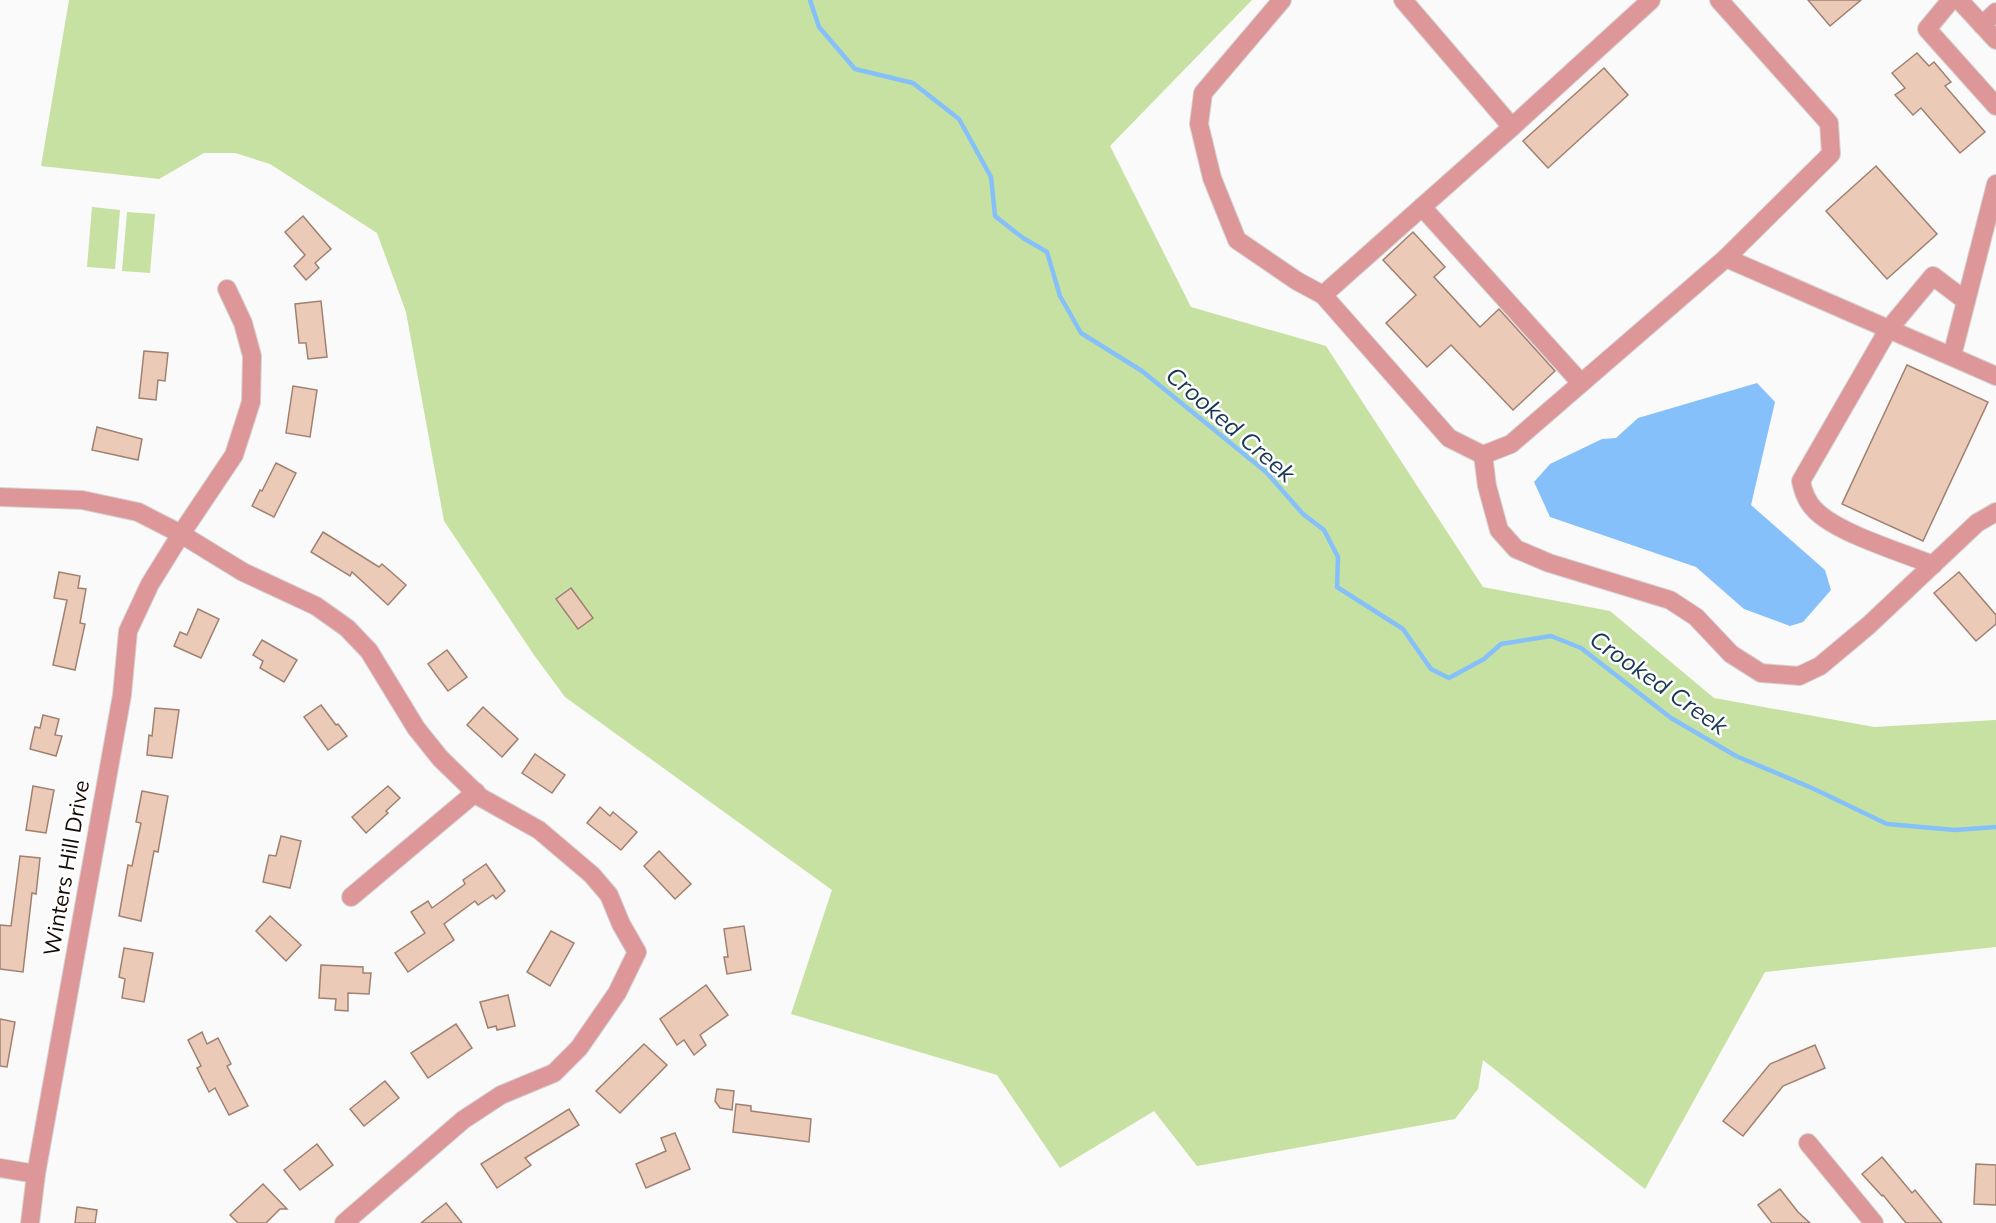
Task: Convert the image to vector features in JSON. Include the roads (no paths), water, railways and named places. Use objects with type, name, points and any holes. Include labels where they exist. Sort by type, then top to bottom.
[{"type":"street","points":[[1282,0],[1203,93],[1199,124],[1212,178],[1237,240],[1297,281],[1323,295],[1449,438],[1483,455],[1511,444],[1726,258],[1831,154],[1829,123],[1719,0]]},
{"type":"street","points":[[1403,0],[1512,127]]},
{"type":"street","points":[[1323,295],[1651,0]]},
{"type":"street","points":[[1951,0],[1927,29],[1996,106]]},
{"type":"street","points":[[1959,0],[1996,40]]},
{"type":"street","points":[[1982,25],[1996,12]]},
{"type":"street","points":[[1952,356],[1996,184]]},
{"type":"street","points":[[1422,207],[1581,383]]},
{"type":"street","points":[[1726,258],[1996,376]]},
{"type":"street","points":[[1933,565],[1839,527],[1815,510],[1803,493],[1801,481],[1888,330],[1933,276],[1966,301]]},
{"type":"street","name":"Winters Hill Drive","points":[[30,1223],[36,1174],[122,695],[128,631],[150,584],[234,455],[251,402],[252,356],[243,323],[227,289]]},
{"type":"street","points":[[1483,455],[1486,486],[1498,530],[1516,549],[1549,563],[1670,600],[1696,617],[1731,654],[1761,673],[1799,676],[1820,666],[1869,625],[1977,523],[1996,512]]},
{"type":"street","points":[[0,497],[82,500],[138,512],[181,534],[243,572],[316,606],[347,628],[369,651],[416,728],[440,758],[480,797],[539,830],[592,875],[609,895],[621,924],[637,952],[617,993],[579,1048],[554,1073],[501,1095],[463,1119],[344,1223]]},
{"type":"street","points":[[351,897],[476,792]]},
{"type":"street","points":[[1808,1143],[1874,1223]]},
{"type":"street","points":[[0,1168],[36,1174]]},
{"type":"water","points":[[1757,383],[1775,402],[1751,505],[1825,570],[1831,590],[1803,622],[1790,626],[1744,609],[1696,567],[1550,517],[1534,482],[1550,464],[1602,439],[1616,438],[1638,418]]},
{"type":"waterway","name":"Crooked Creek","points":[[810,0],[819,27],[855,69],[913,83],[959,119],[991,177],[995,216],[1023,238],[1047,252],[1060,296],[1081,333],[1142,371],[1266,472],[1303,514],[1324,530],[1338,557],[1337,587],[1403,629],[1431,669],[1449,678],[1484,659],[1501,644],[1551,636],[1581,648],[1671,718],[1736,756],[1812,788],[1887,824],[1955,830],[1996,827]]}]
